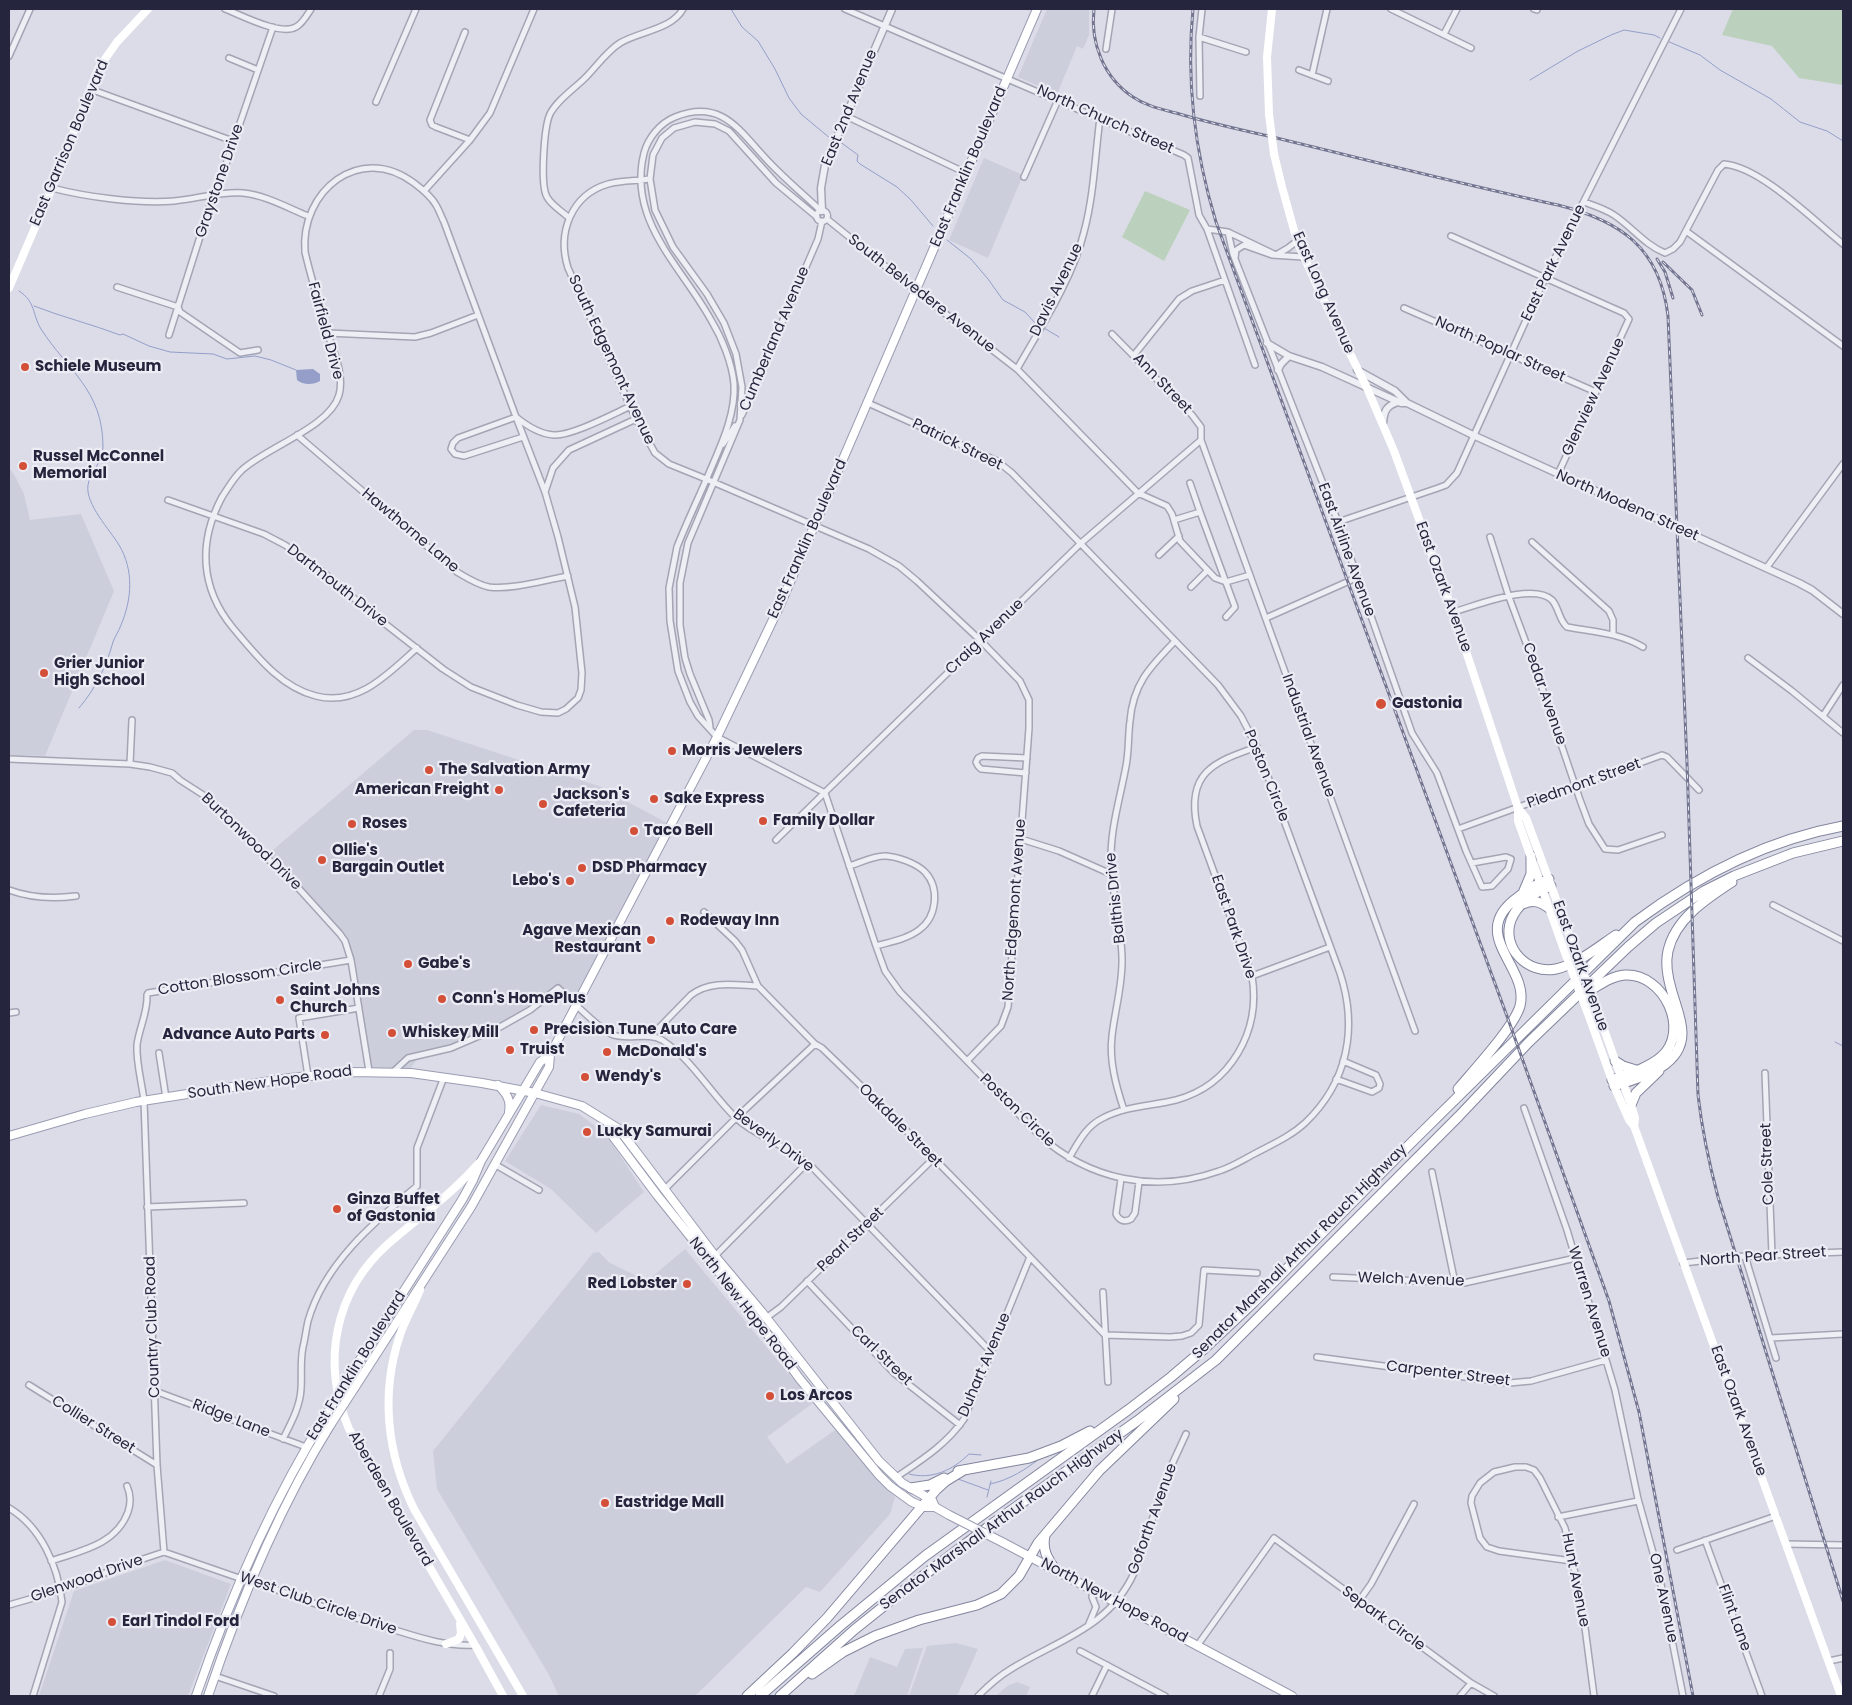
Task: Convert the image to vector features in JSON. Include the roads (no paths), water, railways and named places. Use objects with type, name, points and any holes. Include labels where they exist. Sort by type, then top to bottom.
[{"type":"highway","name":"Senator Marshall Arthur Rauch Highway","points":[[760,1696],[840,1626],[925,1556],[1109,1424],[1171,1377],[1211,1342],[1261,1295],[1412,1142],[1635,922],[1666,899],[1700,878],[1752,853],[1806,835],[1843,826]]},
{"type":"highway","name":"Senator Marshall Arthur Rauch Highway","points":[[782,1695],[854,1630],[892,1600],[992,1524],[1137,1421],[1216,1360],[1459,1116],[1529,1042],[1628,947],[1656,923],[1704,891],[1762,864],[1811,848],[1843,842]]},
{"type":"highway","points":[[1523,893],[1531,874],[1531,856]]},
{"type":"highway","points":[[1631,1105],[1636,1093],[1678,1050],[1682,1034],[1669,978],[1667,961],[1670,945],[1688,915],[1712,895],[1762,864]]},
{"type":"highway","points":[[1412,1142],[1487,1054],[1517,1013],[1521,999],[1520,983],[1499,943],[1498,927],[1500,919],[1507,906],[1523,893],[1550,882]]},
{"type":"highway","points":[[1541,886],[1521,905],[1512,920],[1509,936],[1518,957],[1532,967],[1556,969],[1569,964],[1635,922]]},
{"type":"highway","points":[[1521,905],[1529,901],[1538,902],[1550,910]]},
{"type":"highway","points":[[1568,1004],[1604,982],[1619,976],[1636,976],[1657,988],[1671,1010],[1673,1018],[1673,1034],[1667,1050],[1662,1056],[1618,1081]]},
{"type":"highway","points":[[1615,1061],[1636,1070]]},
{"type":"highway","points":[[1618,1081],[1653,1071],[1667,1063]]},
{"type":"highway","points":[[782,1695],[837,1656],[875,1636],[919,1620],[970,1608],[993,1599],[1013,1583],[1045,1534],[1114,1455],[1216,1360]]},
{"type":"highway","points":[[911,1488],[930,1485],[956,1471],[1013,1462],[1036,1455],[1109,1424]]},
{"type":"highway","points":[[747,1696],[794,1653],[827,1618],[928,1498],[946,1481],[964,1470]]},
{"type":"highway","points":[[1045,1534],[1046,1554],[1056,1570]]},
{"type":"main road","name":"East Franklin Boulevard","points":[[208,1696],[251,1580],[292,1490],[331,1424],[472,1207],[496,1165],[549,1067],[550,1055],[717,737],[781,603],[1037,9]]},
{"type":"main road","name":"East Long Avenue","points":[[1272,9],[1267,57],[1269,114],[1274,154],[1297,241],[1357,370]]},
{"type":"main road","name":"East Garrison Boulevard","points":[[9,288],[52,188],[98,69],[107,55],[144,10]]},
{"type":"main road","name":"East Ozark Avenue","points":[[1357,370],[1367,388],[1412,498],[1453,612],[1518,808],[1518,821],[1587,1011],[1618,1081],[1631,1105],[1635,1118],[1634,1126]]},
{"type":"main road","name":"East Ozark Avenue","points":[[1518,808],[1526,818],[1595,1004],[1615,1061],[1618,1081],[1629,1120],[1634,1126],[1842,1696]]},
{"type":"main road","name":"East Franklin Boulevard","points":[[196,1696],[223,1621],[278,1497],[306,1447],[462,1200],[481,1162],[540,1062],[550,1055]]},
{"type":"main road","name":"South New Hope Road","points":[[9,1135],[85,1114],[144,1101],[308,1076],[369,1071],[444,1077],[535,1093]]},
{"type":"main road","points":[[498,1085],[506,1092],[510,1102],[508,1117]]},
{"type":"main road","name":"North New Hope Road","points":[[535,1093],[582,1106],[608,1124],[616,1126],[715,1256],[879,1461],[896,1478],[928,1498],[935,1507],[949,1515],[1093,1589],[1292,1696]]},
{"type":"main road","name":"North New Hope Road","points":[[608,1124],[609,1131],[657,1196],[879,1475],[897,1492],[921,1506],[935,1507]]},
{"type":"main road","name":"Aberdeen Boulevard","points":[[481,1162],[439,1203],[387,1245],[362,1272],[346,1301],[342,1313],[336,1339],[334,1372],[344,1416],[349,1429],[503,1696]]},
{"type":"main road","points":[[657,1196],[675,1202]]},
{"type":"main road","name":"Aberdeen Boulevard","points":[[427,1276],[400,1333],[391,1369],[388,1402],[392,1448],[403,1484],[414,1509],[523,1696]]},
{"type":"main road","points":[[446,1644],[456,1641],[460,1636],[459,1620]]},
{"type":"street","points":[[9,56],[30,9]]},
{"type":"street","points":[[225,9],[273,28],[288,29],[296,27],[311,9]]},
{"type":"street","points":[[376,102],[416,9]]},
{"type":"street","points":[[424,190],[470,140],[490,113],[534,9]]},
{"type":"street","points":[[569,218],[549,201],[544,191],[546,130],[550,114],[613,49],[627,40],[668,24],[683,9]]},
{"type":"street","name":"North Church Street","points":[[845,9],[1184,155],[1188,158],[1199,215],[1207,229]]},
{"type":"street","name":"East 2nd Avenue","points":[[820,213],[821,188],[825,165],[892,9]]},
{"type":"street","points":[[1106,48],[1112,9]]},
{"type":"street","points":[[1200,96],[1199,37],[1202,9]]},
{"type":"street","points":[[1312,75],[1327,9]]},
{"type":"street","points":[[1391,9],[1471,48]]},
{"type":"street","points":[[1444,34],[1457,9]]},
{"type":"street","name":"East Park Avenue","points":[[1338,522],[1412,498],[1438,488],[1452,479],[1475,436],[1545,278],[1681,9]]},
{"type":"street","name":"Graystone Drive","points":[[169,336],[210,205],[215,196],[273,28]]},
{"type":"street","points":[[465,32],[430,120],[436,127],[470,140]]},
{"type":"street","points":[[1199,37],[1246,52]]},
{"type":"street","points":[[9,39],[15,42]]},
{"type":"street","points":[[229,58],[258,70]]},
{"type":"street","points":[[1299,70],[1328,81]]},
{"type":"street","points":[[90,88],[233,141]]},
{"type":"street","points":[[1024,177],[1058,100]]},
{"type":"street","points":[[710,727],[704,724],[690,702],[678,671],[672,638],[669,596],[674,555],[718,452],[729,420],[734,398],[733,381],[722,342],[711,319],[655,236],[644,204],[641,180],[641,167],[645,150],[650,139],[668,120],[693,112],[708,112],[722,116],[735,124],[769,162],[820,213]]},
{"type":"street","points":[[846,116],[966,173]]},
{"type":"street","name":"Davis Avenue","points":[[1016,369],[1066,280],[1081,243],[1087,219],[1100,118]]},
{"type":"street","points":[[824,220],[827,213],[820,213],[776,183],[729,131],[708,122],[695,122],[674,128],[662,138],[653,155],[650,179],[655,210],[669,240],[716,308],[730,338],[740,370],[742,387],[740,420],[688,542],[682,567],[679,592],[680,625],[690,674],[706,712],[710,727],[717,737],[825,793]]},
{"type":"street","points":[[1584,202],[1614,215],[1656,250],[1665,254],[1673,249],[1686,231],[1711,182],[1724,164],[1746,171],[1769,183],[1843,244]]},
{"type":"street","name":"Fairfield Drive","points":[[365,167],[382,169],[406,177],[424,190],[435,204],[444,222],[544,492],[568,576],[576,616],[582,673],[581,690],[578,698],[566,709],[558,712],[541,712],[478,691],[443,669],[417,648],[375,684],[352,695],[336,698],[319,697],[288,685],[264,662],[226,618],[208,580],[205,556],[206,539],[213,515],[229,486],[241,470],[256,458],[324,417],[331,410],[339,393],[339,371],[305,252],[304,233],[308,216],[328,186],[350,172],[365,167]]},
{"type":"street","name":"South Edgemont Avenue","points":[[650,179],[611,184],[598,188],[584,198],[575,208],[569,218],[564,237],[566,261],[636,419],[655,453],[669,464],[815,525]]},
{"type":"street","points":[[52,188],[121,200],[152,202],[231,193],[249,193],[308,216]]},
{"type":"street","name":"South Belvedere Avenue","points":[[820,213],[824,220],[1016,369],[1138,493]]},
{"type":"street","name":"Cumberland Avenue","points":[[718,452],[740,420],[818,239],[824,220]]},
{"type":"street","points":[[1255,364],[1207,229],[1228,232],[1281,257],[1304,256]]},
{"type":"street","points":[[1686,231],[1843,346]]},
{"type":"street","name":"East Airline Avenue","points":[[1228,232],[1235,260],[1338,522],[1356,578],[1412,733],[1437,773],[1458,829],[1472,863],[1482,886],[1492,886],[1508,869],[1511,858],[1506,857],[1472,863]]},
{"type":"street","points":[[1451,236],[1545,278]]},
{"type":"street","points":[[1235,260],[1236,250],[1244,244],[1276,255],[1297,241]]},
{"type":"street","name":"Glenview Avenue","points":[[1545,278],[1624,312],[1629,320],[1558,474]]},
{"type":"street","points":[[1134,355],[1179,299],[1192,291],[1225,280]]},
{"type":"street","points":[[117,287],[178,307],[180,312],[240,353],[258,350]]},
{"type":"street","name":"North Poplar Street","points":[[1404,308],[1596,392]]},
{"type":"street","points":[[328,333],[415,337],[431,334],[478,315]]},
{"type":"street","name":"Ann Street","points":[[1112,334],[1199,423],[1202,431],[1201,440]]},
{"type":"street","name":"North Modena Street","points":[[1267,343],[1288,356],[1322,367],[1398,402],[1407,403]]},
{"type":"street","points":[[1278,370],[1288,356]]},
{"type":"street","name":"North Modena Street","points":[[1357,370],[1395,391],[1407,403],[1475,436],[1812,590],[1843,614]]},
{"type":"street","name":"North Modena Street","points":[[1367,388],[1395,391]]},
{"type":"street","points":[[1382,425],[1386,409],[1390,404],[1398,402]]},
{"type":"street","name":"Patrick Street","points":[[868,403],[997,461],[1012,473],[1080,543]]},
{"type":"street","points":[[523,437],[464,456],[455,454],[451,447],[456,439],[516,417],[537,430],[553,435],[561,434],[631,406]]},
{"type":"street","points":[[544,492],[556,464],[569,450],[636,419]]},
{"type":"street","name":"Hawthorne Lane","points":[[297,435],[457,572],[472,581],[488,587],[503,588],[568,576]]},
{"type":"street","name":"Craig Avenue","points":[[776,840],[1080,543],[1201,440]]},
{"type":"street","name":"Industrial Avenue","points":[[1201,440],[1415,1032]]},
{"type":"street","points":[[1767,568],[1843,464]]},
{"type":"street","points":[[1190,483],[1234,607],[1226,617]]},
{"type":"street","points":[[1138,493],[1167,506],[1174,520],[1180,541],[1215,578],[1226,582],[1250,575]]},
{"type":"street","name":"Dartmouth Drive","points":[[168,500],[264,534],[306,559],[417,648]]},
{"type":"street","points":[[1174,520],[1200,512]]},
{"type":"street","name":"North Edgemont Avenue","points":[[815,525],[874,551],[894,563],[981,641],[1020,681],[1026,694],[1030,714],[1008,1007],[1001,1026],[967,1061]]},
{"type":"street","points":[[1159,555],[1179,536]]},
{"type":"street","name":"Cedar Avenue","points":[[1490,537],[1509,597],[1535,666],[1589,824],[1605,849],[1618,850],[1662,834]]},
{"type":"street","points":[[1532,542],[1609,611],[1613,620],[1613,634]]},
{"type":"street","name":"Poston Circle","points":[[825,793],[876,946],[885,971],[892,982],[1039,1135],[1069,1158],[1089,1169],[1121,1179],[1140,1182],[1176,1182],[1205,1176],[1231,1166],[1273,1144],[1304,1123],[1318,1109],[1336,1078],[1343,1061],[1349,1034],[1349,1008],[1344,986],[1257,747],[1229,698],[1080,543]]},
{"type":"street","points":[[1191,588],[1207,571]]},
{"type":"street","points":[[1266,618],[1356,578]]},
{"type":"street","points":[[1453,612],[1526,593],[1543,595],[1551,599],[1562,622],[1567,627],[1613,634],[1630,640],[1643,648]]},
{"type":"street","name":"Balthis Drive","points":[[1124,1110],[1113,1073],[1112,1054],[1112,1036],[1119,995],[1122,958],[1112,874],[1112,833],[1126,766],[1133,702],[1148,669],[1176,641]]},
{"type":"street","points":[[1748,658],[1843,733]]},
{"type":"street","points":[[1823,716],[1843,685]]},
{"type":"street","points":[[130,764],[132,720]]},
{"type":"street","name":"East Park Drive","points":[[1069,1158],[1085,1133],[1102,1118],[1124,1110],[1189,1096],[1211,1084],[1237,1056],[1249,1032],[1254,1002],[1252,976],[1197,826],[1194,806],[1197,789],[1209,770],[1225,758],[1257,747]]},
{"type":"street","name":"Piedmont Street","points":[[1458,829],[1662,755],[1667,756],[1699,790]]},
{"type":"street","points":[[1026,773],[981,769],[976,762],[982,756],[1027,758]]},
{"type":"street","name":"Burtonwood Drive","points":[[9,760],[130,764],[150,767],[172,773],[208,798],[265,857],[282,870],[345,941],[351,960],[369,1071]]},
{"type":"street","points":[[1021,839],[1059,851],[1112,874]]},
{"type":"street","points":[[849,866],[882,856],[895,858],[922,869],[930,881],[934,902],[926,924],[912,934],[876,946]]},
{"type":"street","points":[[9,890],[40,898],[76,896]]},
{"type":"street","points":[[1772,905],[1843,941]]},
{"type":"street","name":"Oakdale Street","points":[[704,912],[742,950],[758,986],[815,1044],[822,1048],[857,1082],[1105,1335]]},
{"type":"street","points":[[1252,976],[1330,947]]},
{"type":"street","name":"Cotton Blossom Circle","points":[[144,1101],[137,1045],[146,1013],[148,993],[351,960]]},
{"type":"street","points":[[393,1072],[408,1058],[451,1048],[500,1028],[530,1010],[558,988],[611,1034],[630,1037],[651,1036],[691,995],[701,988],[728,985],[758,986]]},
{"type":"street","points":[[308,1076],[300,1018],[359,1008]]},
{"type":"street","points":[[9,1013],[16,1012]]},
{"type":"street","name":"Beverly Drive","points":[[651,1036],[668,1045],[693,1068],[736,1118],[756,1133],[792,1152],[807,1163],[991,1352]]},
{"type":"street","points":[[665,1190],[736,1118],[815,1044]]},
{"type":"street","points":[[159,1053],[166,1098]]},
{"type":"street","points":[[1336,1078],[1372,1092],[1379,1088],[1380,1084],[1376,1075],[1343,1061]]},
{"type":"street","name":"Cole Street","points":[[1765,1073],[1772,1254]]},
{"type":"street","points":[[283,1439],[298,1407],[301,1391],[301,1358],[308,1320],[321,1291],[349,1249],[365,1232],[417,1186],[417,1148],[444,1077]]},
{"type":"street","name":"Country Club Road","points":[[144,1101],[157,1465],[164,1552]]},
{"type":"street","name":"Warren Avenue","points":[[1524,1108],[1576,1258],[1606,1360],[1618,1404],[1638,1501]]},
{"type":"street","name":"Pearl Street","points":[[766,1318],[781,1307],[933,1159]]},
{"type":"street","points":[[715,1256],[807,1163]]},
{"type":"street","points":[[496,1165],[539,1190]]},
{"type":"street","points":[[1432,1172],[1455,1283]]},
{"type":"street","points":[[1121,1179],[1116,1214],[1122,1220],[1129,1220],[1133,1216],[1140,1182]]},
{"type":"street","points":[[148,1207],[244,1203]]},
{"type":"street","points":[[1843,1246],[1843,1252]]},
{"type":"street","name":"North Pear Street","points":[[1683,1263],[1772,1254],[1843,1252]]},
{"type":"street","points":[[1745,1256],[1776,1358]]},
{"type":"street","name":"Duhart Avenue","points":[[896,1478],[938,1448],[960,1425],[968,1410],[1030,1257]]},
{"type":"street","name":"Welch Avenue","points":[[1333,1277],[1455,1283],[1482,1280],[1576,1258]]},
{"type":"street","points":[[1105,1335],[1170,1338],[1188,1334],[1199,1324],[1204,1270],[1256,1273]]},
{"type":"street","name":"Carl Street","points":[[807,1281],[894,1373],[960,1425]]},
{"type":"street","points":[[1103,1292],[1108,1382]]},
{"type":"street","points":[[1771,1338],[1843,1334]]},
{"type":"street","name":"Carpenter Street","points":[[1317,1357],[1509,1383],[1530,1382],[1606,1360]]},
{"type":"street","name":"Collier Street","points":[[29,1385],[157,1465]]},
{"type":"street","name":"Ridge Lane","points":[[155,1391],[306,1447]]},
{"type":"street","name":"Goforth Avenue","points":[[978,1696],[1010,1669],[1086,1629],[1117,1602],[1129,1585],[1134,1573],[1168,1474],[1186,1434]]},
{"type":"street","points":[[1558,1517],[1540,1478],[1534,1470],[1526,1467],[1494,1472],[1480,1483],[1472,1496],[1471,1503],[1480,1538],[1487,1547],[1498,1551],[1572,1561]]},
{"type":"street","points":[[51,1561],[107,1540],[125,1520],[131,1494],[127,1486]]},
{"type":"street","name":"Hunt Avenue","points":[[1594,1696],[1582,1605],[1565,1528],[1558,1517],[1638,1501]]},
{"type":"street","name":"One Avenue","points":[[1638,1501],[1659,1574],[1683,1696]]},
{"type":"street","points":[[1358,1601],[1371,1584],[1414,1504]]},
{"type":"street","points":[[9,1508],[35,1529],[44,1544],[51,1561],[62,1602],[33,1696]]},
{"type":"street","points":[[1677,1550],[1776,1516]]},
{"type":"street","name":"Separk Circle","points":[[1197,1646],[1274,1538],[1471,1683],[1494,1696]]},
{"type":"street","name":"Flint Lane","points":[[1705,1540],[1762,1696]]},
{"type":"street","points":[[1786,1544],[1843,1545]]},
{"type":"street","name":"West Club Circle Drive","points":[[164,1552],[416,1637],[446,1644],[475,1645]]},
{"type":"street","name":"Glenwood Drive","points":[[9,1605],[60,1590],[164,1552]]},
{"type":"street","points":[[1086,1629],[1096,1607],[1092,1597],[1093,1589]]},
{"type":"street","points":[[1080,1651],[1165,1696]]},
{"type":"street","points":[[379,1696],[390,1669],[390,1653]]},
{"type":"street","points":[[1828,1661],[1843,1658]]},
{"type":"street","points":[[1092,1696],[1107,1666]]},
{"type":"street","points":[[215,1676],[274,1696]]},
{"type":"street","points":[[1460,1696],[1471,1683]]},
{"type":"water","points":[[313,369],[320,374],[320,381],[308,384],[297,380],[296,370]]},
{"type":"waterway","points":[[731,9],[742,27],[758,41],[775,69],[789,98],[801,114],[831,139]]},
{"type":"waterway","points":[[1530,80],[1578,51],[1624,30],[1654,35],[1660,38]]},
{"type":"waterway","points":[[1667,41],[1700,55],[1720,70],[1771,99],[1800,122],[1827,131],[1843,141]]},
{"type":"waterway","points":[[839,141],[858,155],[857,161],[860,164],[897,187],[933,226]]},
{"type":"waterway","points":[[947,240],[971,259],[1003,300],[1025,312],[1037,325]]},
{"type":"waterway","points":[[19,291],[28,299],[41,329],[82,382],[97,410],[103,447],[101,457],[89,481],[88,492],[94,508],[119,545],[129,574],[130,585],[125,615],[100,677],[79,708]]},
{"type":"waterway","points":[[34,306],[120,335],[123,334],[149,346],[170,352],[213,354],[227,359],[255,356],[296,370]]},
{"type":"waterway","points":[[1044,328],[1059,337]]},
{"type":"waterway","points":[[1835,1042],[1843,1046]]},
{"type":"waterway","points":[[909,1474],[918,1476],[934,1475],[956,1465],[969,1454],[981,1455]]},
{"type":"waterway","points":[[990,1484],[1011,1477],[1042,1457]]},
{"type":"waterway","points":[[958,1479],[988,1490]]},
{"type":"waterway","points":[[987,1497],[991,1481]]},
{"type":"railway","points":[[1094,9],[1094,34],[1101,59],[1114,80],[1133,97],[1143,103],[1222,125],[1558,205],[1580,212],[1618,229],[1634,241],[1646,255],[1656,272],[1664,292],[1668,316],[1687,763],[1698,1095],[1706,1146],[1718,1197],[1843,1601]]},
{"type":"railway","points":[[1193,9],[1191,63],[1194,117],[1203,170],[1216,222],[1508,1019],[1609,1301],[1639,1412],[1693,1696]]},
{"type":"railway","points":[[1657,259],[1665,272],[1673,298]]},
{"type":"railway","points":[[1663,262],[1692,290],[1702,315]]},
{"type":"place","name":"Schiele Museum","points":[[25,367]]},
{"type":"place","name":"Russel McConnel Memorial","points":[[23,466]]},
{"type":"place","name":"Grier Junior High School","points":[[44,673]]},
{"type":"place","name":"Gastonia","points":[[1381,704]]},
{"type":"place","name":"Morris Jewelers","points":[[672,751]]},
{"type":"place","name":"The Salvation Army","points":[[429,770]]},
{"type":"place","name":"American Freight","points":[[499,790]]},
{"type":"place","name":"Sake Express","points":[[654,799]]},
{"type":"place","name":"Jackson's Cafeteria","points":[[543,804]]},
{"type":"place","name":"Family Dollar","points":[[763,821]]},
{"type":"place","name":"Roses","points":[[352,824]]},
{"type":"place","name":"Taco Bell","points":[[634,831]]},
{"type":"place","name":"Ollie's Bargain Outlet","points":[[322,860]]},
{"type":"place","name":"DSD Pharmacy","points":[[582,868]]},
{"type":"place","name":"Lebo's","points":[[570,881]]},
{"type":"place","name":"Rodeway Inn","points":[[670,921]]},
{"type":"place","name":"Agave Mexican Restaurant","points":[[651,940]]},
{"type":"place","name":"Gabe's","points":[[408,964]]},
{"type":"place","name":"Conn's HomePlus","points":[[442,999]]},
{"type":"place","name":"Saint Johns Church","points":[[280,1000]]},
{"type":"place","name":"Precision Tune Auto Care","points":[[534,1030]]},
{"type":"place","name":"Whiskey Mill","points":[[392,1033]]},
{"type":"place","name":"Advance Auto Parts","points":[[325,1035]]},
{"type":"place","name":"Truist","points":[[510,1050]]},
{"type":"place","name":"McDonald's","points":[[607,1052]]},
{"type":"place","name":"Wendy's","points":[[585,1077]]},
{"type":"place","name":"Lucky Samurai","points":[[587,1132]]},
{"type":"place","name":"Ginza Buffet of Gastonia","points":[[337,1209]]},
{"type":"place","name":"Red Lobster","points":[[687,1284]]},
{"type":"place","name":"Los Arcos","points":[[770,1396]]},
{"type":"place","name":"Eastridge Mall","points":[[605,1503]]},
{"type":"place","name":"Earl Tindol Ford","points":[[112,1622]]}]
